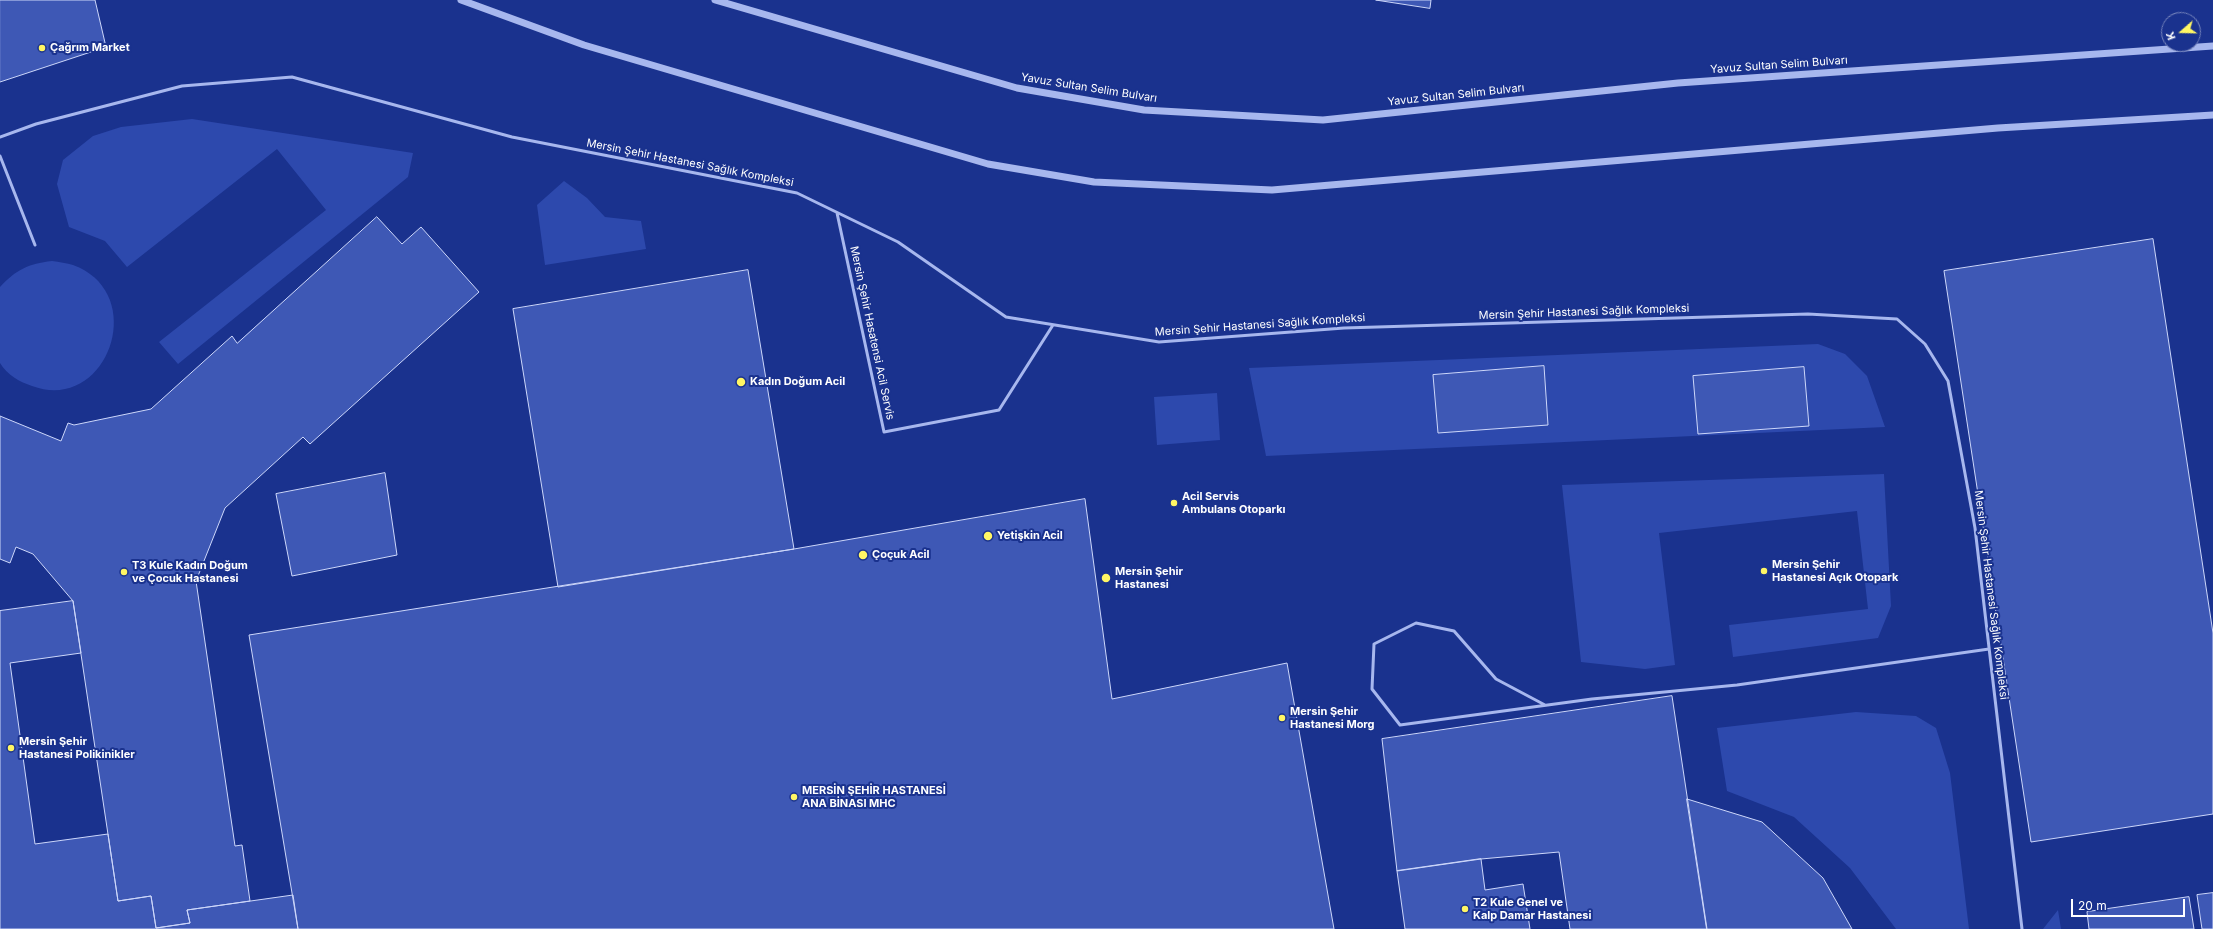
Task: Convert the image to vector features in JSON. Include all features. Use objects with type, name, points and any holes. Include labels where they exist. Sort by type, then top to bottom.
[{"type":"street","points":[[462,0],[584,45],[980,161],[1094,182],[1272,190],[1998,128],[2213,115]]},
{"type":"street","name":"Yavuz Sultan Selim Bulvarı","points":[[715,0],[1017,88],[1144,110],[1323,120],[1678,83],[2213,46]]},
{"type":"lane","name":"Mersin Şehir Hastanesi Sağlık Kompleksi","points":[[0,137],[36,124],[182,86],[292,77],[512,137],[797,193],[898,242],[1006,317],[1159,342],[1344,328],[1808,314],[1897,319],[1925,344],[1948,381],[1975,528],[2022,929]]},
{"type":"lane","points":[[0,156],[35,245]]},
{"type":"lane","name":"Mersin Şehir Hasatensi Acil Servis","points":[[837,213],[884,432],[999,410],[1053,325]]},
{"type":"lane","points":[[1545,705],[1496,679],[1454,631],[1416,622],[1374,644],[1372,689],[1400,724],[1592,699],[1737,685],[1989,649]]},
{"type":"shaded area","points":[[192,119],[413,153],[408,177],[178,364],[159,342],[326,210],[277,149],[127,267],[105,241],[69,227],[57,184],[63,160],[93,136],[121,127]]},
{"type":"shaded area","points":[[564,181],[587,198],[605,217],[641,221],[646,249],[545,265],[537,205]]},
{"type":"shaded area","points":[[52,261],[73,265],[96,279],[110,300],[114,323],[110,346],[99,367],[81,383],[59,390],[32,386],[14,378],[0,363],[0,287],[23,268]]},
{"type":"shaded area","points":[[1818,344],[1845,354],[1867,376],[1885,427],[1266,456],[1249,368]]},
{"type":"shaded area","points":[[1217,393],[1220,440],[1157,445],[1154,397]]},
{"type":"shaded area","points":[[1884,474],[1891,606],[1878,638],[1733,657],[1729,625],[1868,609],[1857,511],[1659,533],[1675,665],[1645,669],[1581,662],[1562,485]]},
{"type":"shaded area","points":[[1856,712],[1916,716],[1936,728],[1950,773],[1969,929],[1896,929],[1850,868],[1794,817],[1727,791],[1717,728]]},
{"type":"shaded area","points":[[2058,910],[2061,929],[2043,929]]},
{"type":"building","points":[[0,0],[95,0],[106,47],[0,82]]},
{"type":"building","points":[[1376,0],[1431,0],[1430,8]]},
{"type":"building","name":"T3 Kule Kadın Doğum ve Çocuk Hastanesi","points":[[377,217],[402,244],[421,227],[479,292],[310,444],[303,437],[225,508],[196,581],[235,846],[242,845],[250,901],[187,910],[190,923],[156,928],[151,896],[118,901],[73,601],[33,554],[16,547],[10,563],[0,559],[0,416],[61,441],[68,423],[74,425],[151,409],[232,336],[237,343]]},
{"type":"building","points":[[2153,239],[2213,633],[2213,814],[2031,842],[1944,271]]},
{"type":"building","points":[[748,270],[794,549],[558,587],[513,309]]},
{"type":"building","points":[[1544,366],[1548,425],[1438,433],[1433,375]]},
{"type":"building","points":[[1804,367],[1809,426],[1698,434],[1693,376]]},
{"type":"building","points":[[385,473],[397,555],[292,576],[276,494]]},
{"type":"building","name":"MERSİN ŞEHİR HASTANESİ ANA BİNASI MHC","points":[[1085,499],[1112,699],[1287,663],[1334,929],[298,929],[249,635],[794,549]]},
{"type":"building","name":"Mersin Şehir Hastanesi Polikinikler","points":[[73,601],[81,653],[10,663],[35,844],[108,834],[118,901],[151,896],[156,928],[190,923],[187,910],[293,895],[298,929],[0,929],[0,611]]},
{"type":"building","points":[[1672,696],[1707,929],[1570,929],[1559,852],[1481,859],[1397,871],[1382,739]]},
{"type":"building","points":[[1687,799],[1762,822],[1823,878],[1852,929],[1707,929]]},
{"type":"building","name":"T2 Kule Genel ve Kalp Damar Hastanesi","points":[[1481,859],[1485,890],[1523,884],[1530,929],[1405,929],[1397,871]]},
{"type":"building","points":[[2213,893],[2213,929],[2202,929],[2197,895]]},
{"type":"building","points":[[2189,897],[2194,929],[2089,929],[2087,912]]},
{"type":"place","name":"Çağrım Market","points":[[42,48]]},
{"type":"place","name":"Kadın Doğum Acil","points":[[741,382]]},
{"type":"place","name":"Acil Servis Ambulans Otoparkı","points":[[1174,503]]},
{"type":"place","name":"Yetişkin Acil","points":[[988,536]]},
{"type":"place","name":"Çoçuk Acil","points":[[863,555]]},
{"type":"place","name":"Mersin Şehir Hastanesi Açık Otopark","points":[[1764,571]]},
{"type":"place","name":"T3 Kule Kadın Doğum ve Çocuk Hastanesi","points":[[124,572]]},
{"type":"place","name":"Mersin Şehir Hastanesi","points":[[1106,578]]},
{"type":"place","name":"Mersin Şehir Hastanesi Morg","points":[[1282,718]]},
{"type":"place","name":"Mersin Şehir Hastanesi Polikinikler","points":[[11,748]]},
{"type":"place","name":"MERSİN ŞEHİR HASTANESİ ANA BİNASI MHC","points":[[794,797]]},
{"type":"place","name":"T2 Kule Genel ve Kalp Damar Hastanesi","points":[[1465,909]]}]
